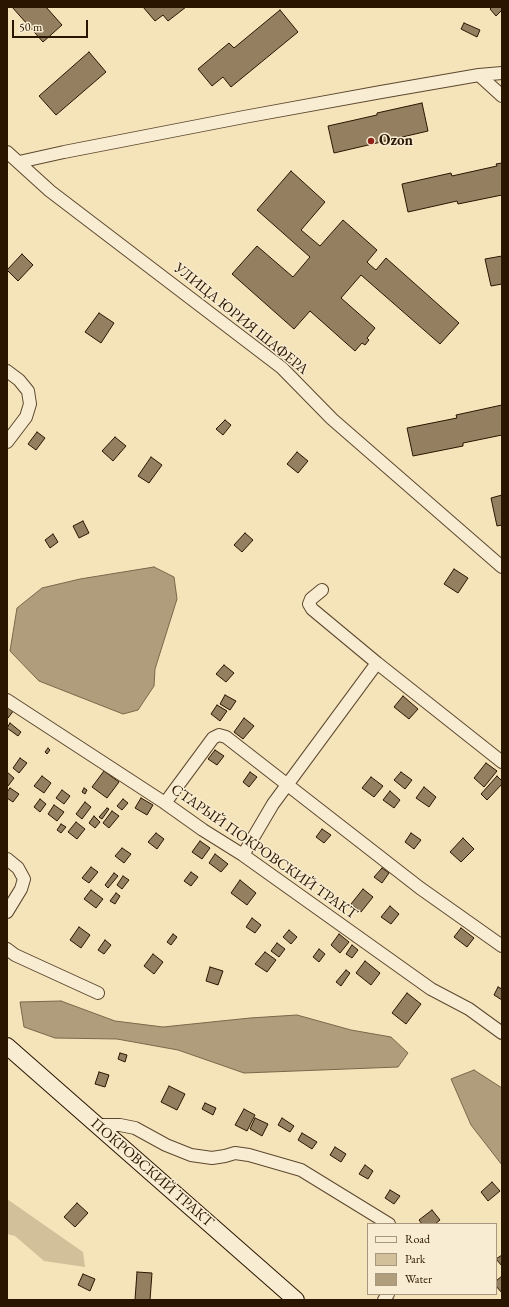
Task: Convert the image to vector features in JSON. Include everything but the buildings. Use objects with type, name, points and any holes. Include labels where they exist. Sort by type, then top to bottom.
[{"type":"main road","name":"ПОКРОВСКИЙ ТРАКТ","points":[[7,1046],[296,1300]]},
{"type":"street","points":[[19,162],[173,130],[374,93],[479,75],[502,74]]},
{"type":"street","points":[[479,75],[502,96]]},
{"type":"street","name":"УЛИЦА ЮРИЯ ШАФЕРА","points":[[7,152],[50,191],[282,368],[332,419],[502,566]]},
{"type":"street","points":[[7,371],[19,380],[28,391],[30,404],[26,417],[7,442]]},
{"type":"street","points":[[322,590],[310,599],[309,604],[312,609],[377,664],[502,762]]},
{"type":"street","points":[[243,855],[273,804],[377,664]]},
{"type":"street","name":"СТАРЫЙ ПОКРОВСКИЙ ТРАКТ","points":[[7,700],[166,803],[203,830],[243,855],[431,989],[468,1009],[502,1033]]},
{"type":"street","points":[[166,803],[213,738],[219,735],[226,737],[420,888],[502,946]]},
{"type":"street","points":[[7,859],[18,868],[24,878],[21,889],[7,912]]},
{"type":"street","points":[[7,949],[15,955],[98,992]]},
{"type":"street","points":[[97,1125],[120,1125],[135,1128],[166,1145],[191,1156],[212,1158],[235,1153],[249,1155],[301,1170],[387,1223]]},
{"type":"green space","points":[[7,1199],[83,1252],[85,1267],[44,1261],[15,1236],[7,1234]]},
{"type":"water","points":[[154,567],[174,577],[177,599],[155,669],[154,686],[138,710],[123,714],[39,681],[10,651],[17,608],[42,588],[80,579]]},
{"type":"water","points":[[61,1001],[115,1021],[163,1027],[250,1018],[297,1015],[351,1030],[391,1037],[408,1053],[398,1067],[244,1073],[178,1050],[117,1039],[55,1038],[24,1027],[20,1002]]},
{"type":"water","points":[[474,1070],[502,1088],[502,1165],[471,1125],[451,1079]]},
{"type":"place","name":"Ozon","points":[[371,141]]}]
